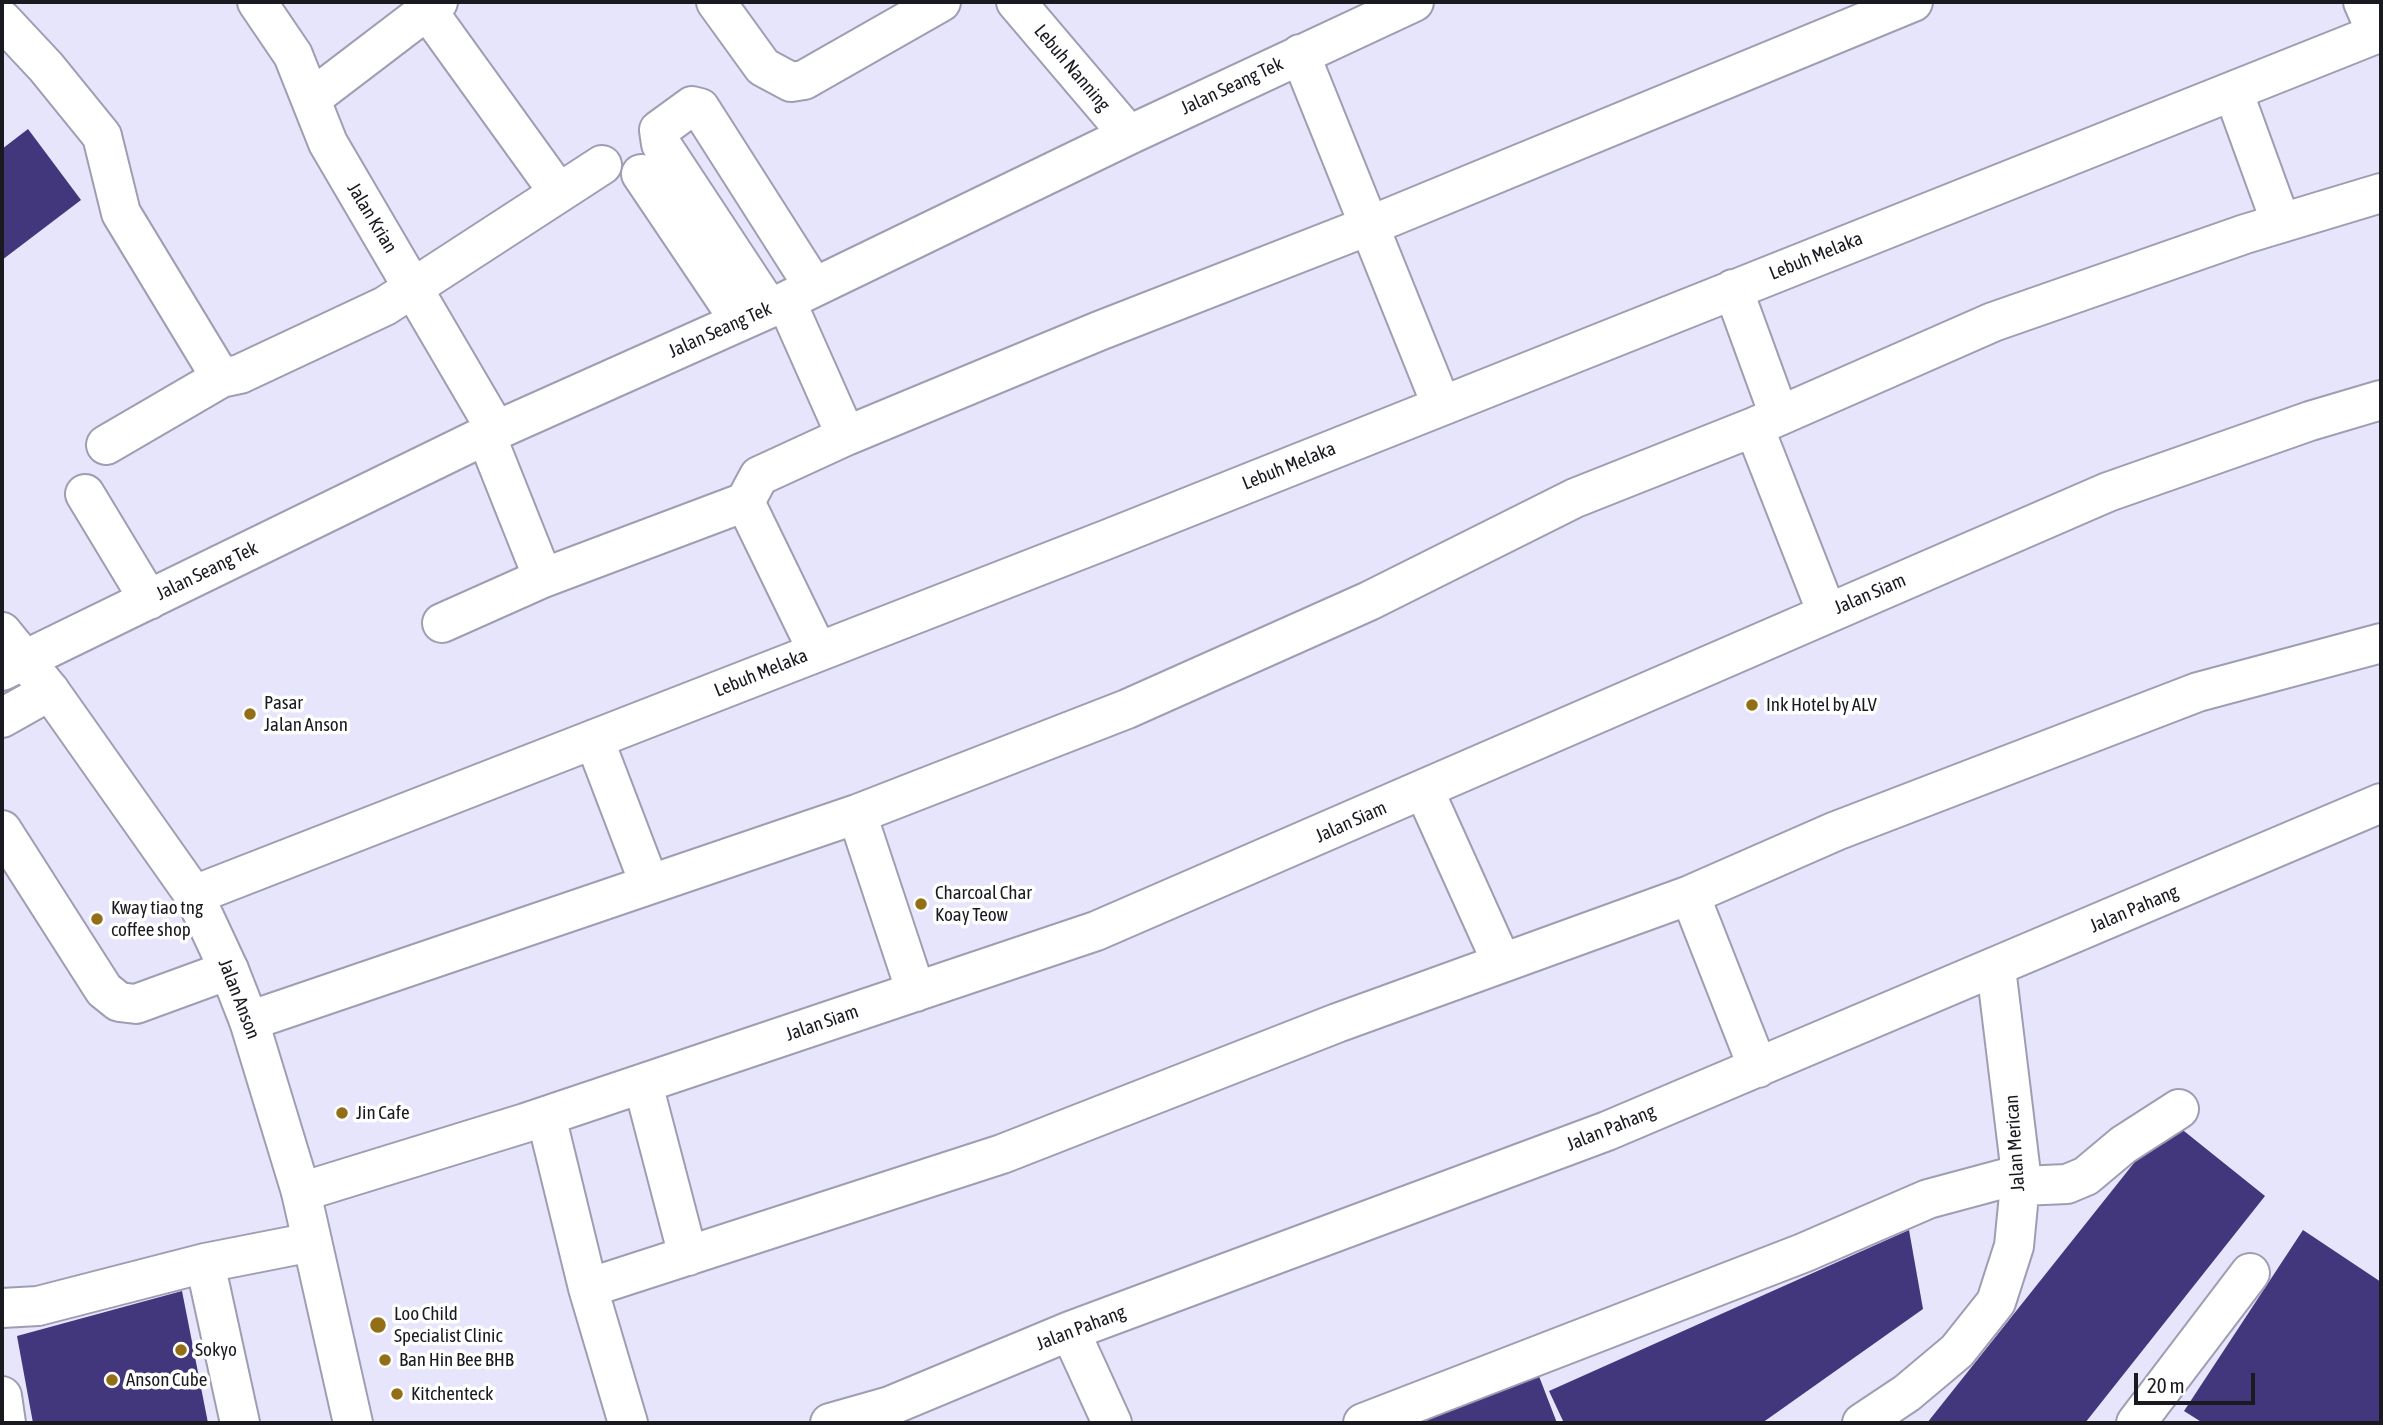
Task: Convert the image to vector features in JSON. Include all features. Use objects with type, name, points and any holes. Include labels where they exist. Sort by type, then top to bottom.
[{"type":"street","name":"Jalan Krian","points":[[257,2],[293,55],[312,97],[328,143],[415,288],[491,433],[543,578]]},
{"type":"street","points":[[716,2],[762,67],[791,82],[804,80],[941,2]]},
{"type":"street","name":"Lebuh Nanning","points":[[1016,2],[1129,135]]},
{"type":"street","name":"Jalan Seang Tek","points":[[10,654],[149,600],[491,433],[777,304],[1414,2]]},
{"type":"street","points":[[442,623],[543,578],[745,502],[759,476],[846,436],[1913,2]]},
{"type":"street","points":[[312,97],[432,6],[559,193]]},
{"type":"street","points":[[2,20],[47,67],[102,136],[121,212],[221,378]]},
{"type":"street","name":"Lebuh Melaka","points":[[194,895],[817,650],[1108,539],[1441,404],[2232,91],[2374,22]]},
{"type":"street","points":[[1300,54],[1441,404]]},
{"type":"street","points":[[2232,91],[2280,223]]},
{"type":"street","points":[[106,445],[221,378],[240,374],[415,288],[602,164]]},
{"type":"street","points":[[641,174],[777,304],[846,436]]},
{"type":"street","points":[[249,1021],[649,883],[802,835],[857,814],[1127,709],[1369,601],[1575,498],[1766,421],[1993,322],[2280,223],[2381,192]]},
{"type":"street","points":[[1733,289],[1766,421],[1827,613]]},
{"type":"street","name":"Jalan Siam","points":[[301,1192],[643,1084],[1141,914],[2108,492],[2310,421],[2381,400]]},
{"type":"street","points":[[85,494],[149,600]]},
{"type":"street","points":[[745,502],[817,650]]},
{"type":"street","points":[[588,1288],[1002,1154],[1324,1028],[1690,895],[1836,831],[2199,692],[2381,643]]},
{"type":"street","name":"Jalan Anson","points":[[10,654],[50,691],[194,895],[229,970],[249,1021],[301,1192],[353,1423]]},
{"type":"street","points":[[2,718],[50,691]]},
{"type":"street","points":[[594,739],[649,883]]},
{"type":"street","points":[[1424,790],[1502,963]]},
{"type":"street","name":"Jalan Pahang","points":[[830,1423],[890,1406],[1070,1331],[1607,1131],[2381,803]]},
{"type":"street","points":[[857,814],[916,992]]},
{"type":"street","points":[[2,830],[104,990],[119,1002],[136,1004],[229,970]]},
{"type":"street","points":[[1690,895],[1758,1068]]},
{"type":"street","name":"Jalan Merican","points":[[1862,1423],[1907,1394],[1957,1351],[1996,1302],[2014,1246],[2021,1180],[1996,968]]},
{"type":"street","points":[[643,1084],[688,1256]]},
{"type":"street","points":[[1363,1423],[1803,1253],[1928,1199],[2021,1180],[2067,1184],[2086,1176],[2123,1145],[2179,1109]]},
{"type":"street","points":[[546,1116],[588,1288],[628,1423]]},
{"type":"street","points":[[28,1314],[205,1263],[312,1242]]},
{"type":"street","points":[[205,1263],[240,1423]]},
{"type":"street","points":[[2146,1421],[2250,1273]]},
{"type":"street","points":[[1070,1331],[1112,1423]]},
{"type":"street","points":[[2,1396],[6,1423]]},
{"type":"building","points":[[28,129],[81,200],[2,260],[2,149]]},
{"type":"building","points":[[2169,1119],[2265,1196],[2085,1423],[1927,1423]]},
{"type":"building","points":[[1909,1230],[1923,1309],[1762,1423],[1564,1423],[1549,1391]]},
{"type":"building","points":[[2303,1230],[2381,1282],[2381,1423],[2203,1423],[2184,1411]]},
{"type":"building","name":"Anson Cube","points":[[182,1291],[208,1423],[33,1423],[17,1336]]},
{"type":"building","points":[[1537,1371],[1557,1423],[1405,1423]]},
{"type":"place","name":"Ink Hotel by ALV","points":[[1752,705]]},
{"type":"place","name":"Pasar Jalan Anson","points":[[250,714]]},
{"type":"place","name":"Charcoal Char Koay Teow","points":[[921,904]]},
{"type":"place","name":"Kway tiao tng coffee shop","points":[[97,919]]},
{"type":"place","name":"Jin Cafe","points":[[342,1113]]},
{"type":"place","name":"Loo Child Specialist Clinic","points":[[378,1325]]},
{"type":"place","name":"Sokyo","points":[[181,1350]]},
{"type":"place","name":"Ban Hin Bee BHB","points":[[385,1360]]},
{"type":"place","name":"Anson Cube","points":[[112,1380]]},
{"type":"place","name":"Kitchenteck","points":[[397,1394]]}]
